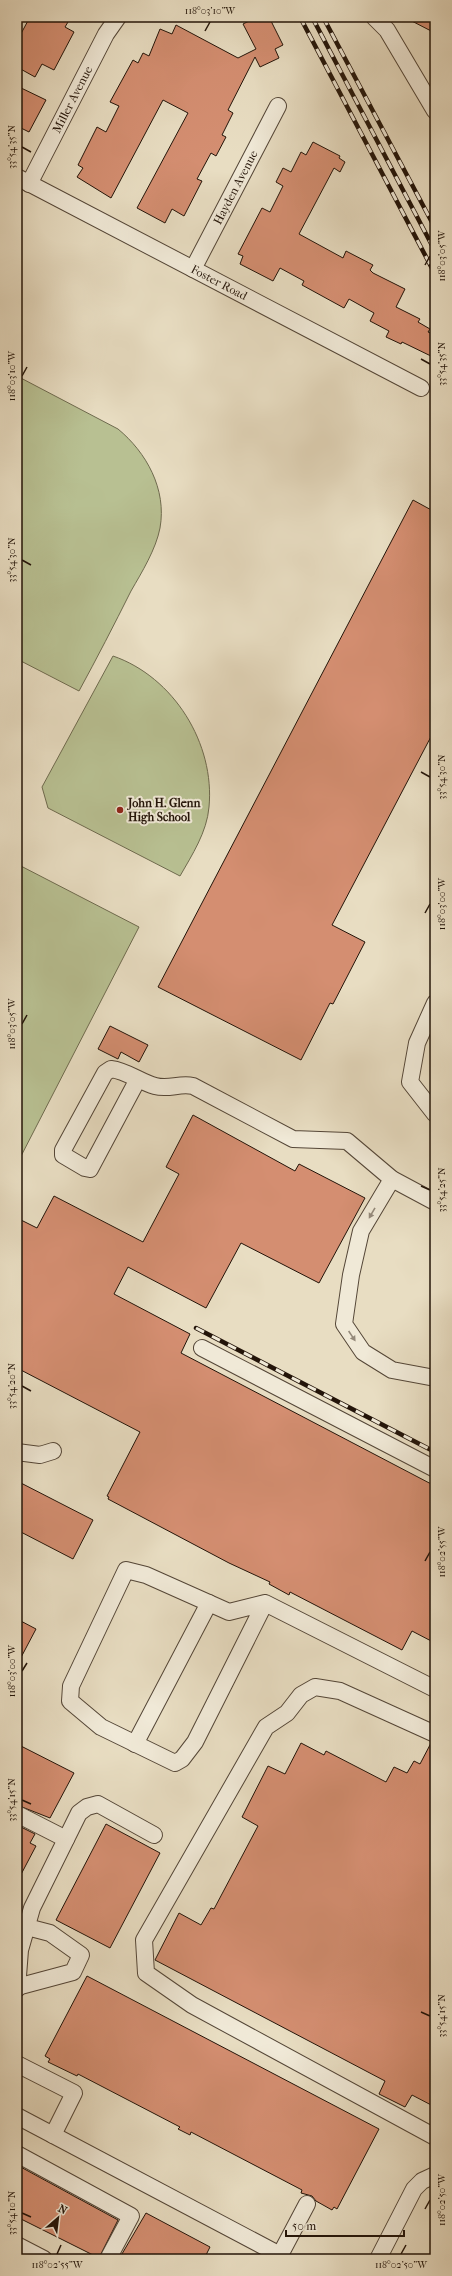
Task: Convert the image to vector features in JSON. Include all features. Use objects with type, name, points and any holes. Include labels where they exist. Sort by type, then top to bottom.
[{"type":"street","name":"Miller Avenue","points":[[23,180],[106,34],[118,17]]},
{"type":"street","points":[[374,17],[387,30],[435,111]]},
{"type":"street","name":"Hayden Avenue","points":[[193,269],[278,106]]},
{"type":"street","name":"Foster Road","points":[[23,180],[421,388]]},
{"type":"street","points":[[435,1003],[417,1043],[410,1082],[435,1114]]},
{"type":"street","points":[[138,1079],[90,1169],[84,1168],[63,1155],[63,1150],[106,1073],[111,1070],[118,1070],[155,1086],[169,1088],[182,1084],[193,1086],[293,1139],[347,1141],[392,1179],[435,1202]]},
{"type":"street","points":[[392,1179],[361,1231],[351,1275],[344,1324],[363,1352],[392,1370],[435,1378]]},
{"type":"street","points":[[202,1348],[435,1469]]},
{"type":"street","points":[[17,1452],[40,1455],[53,1451]]},
{"type":"street","points":[[265,1603],[195,1742],[182,1758],[175,1763],[101,1727],[70,1701],[71,1686],[126,1570],[146,1575],[229,1612],[265,1603],[435,1689]]},
{"type":"street","points":[[135,1744],[209,1603]]},
{"type":"street","points":[[435,1734],[340,1691],[315,1687],[301,1695],[287,1713],[266,1727],[144,1940],[146,1973],[192,2005],[435,2137]]},
{"type":"street","points":[[27,1927],[50,1933],[80,1955],[73,1972],[17,1988],[20,1950],[32,1908],[79,1813],[87,1806],[98,1804],[154,1835]]},
{"type":"street","points":[[17,1814],[66,1838]]},
{"type":"street","points":[[17,2064],[74,2093],[52,2135]]},
{"type":"street","points":[[17,2116],[280,2255],[307,2204]]},
{"type":"street","points":[[17,2154],[131,2216],[108,2259]]},
{"type":"street","points":[[378,2259],[416,2186],[425,2178],[435,2175]]},
{"type":"street","points":[[17,2244],[44,2259]]},
{"type":"green space","points":[[17,376],[118,429],[128,438],[145,460],[152,472],[160,499],[160,528],[152,552],[79,691],[17,659]]},
{"type":"green space","points":[[113,656],[135,666],[155,680],[172,696],[186,716],[197,737],[205,760],[209,783],[208,816],[198,843],[180,876],[48,808],[42,787]]},
{"type":"green space","points":[[17,864],[139,927],[19,1160],[17,1159]]},
{"type":"building","points":[[30,17],[71,17],[65,27],[74,32],[54,70],[42,64],[35,77],[17,67],[17,41]]},
{"type":"building","points":[[257,17],[269,17],[283,45],[275,49],[279,58],[260,67],[255,57],[228,110],[233,113],[222,135],[226,137],[216,156],[211,153],[197,179],[202,181],[184,216],[172,209],[165,223],[137,208],[188,113],[163,100],[111,198],[77,177],[83,168],[78,165],[97,127],[106,132],[119,106],[110,102],[133,60],[138,63],[143,53],[149,56],[160,29],[172,34],[176,25],[238,58],[256,49],[243,24]]},
{"type":"building","points":[[404,17],[435,17],[435,33]]},
{"type":"building","points":[[17,86],[46,100],[29,132],[17,126]]},
{"type":"building","points":[[313,142],[340,156],[339,158],[345,162],[340,172],[334,168],[299,234],[343,258],[346,251],[373,265],[370,270],[373,273],[405,289],[396,307],[420,319],[418,322],[430,329],[428,332],[435,335],[435,358],[402,342],[401,344],[386,337],[389,331],[370,321],[374,313],[349,299],[344,308],[302,285],[304,281],[280,268],[273,281],[240,264],[243,256],[238,254],[262,208],[270,212],[283,186],[276,182],[283,168],[291,172],[301,152],[306,155]]},
{"type":"building","points":[[413,500],[435,512],[435,729],[332,925],[365,942],[333,1004],[330,1003],[301,1060],[158,987]]},
{"type":"building","points":[[110,1026],[148,1045],[139,1062],[121,1052],[118,1059],[98,1049]]},
{"type":"building","points":[[193,1115],[295,1171],[299,1164],[365,1198],[319,1283],[241,1243],[206,1308],[128,1267],[114,1294],[190,1334],[181,1353],[435,1486],[435,1643],[412,1631],[402,1650],[290,1592],[289,1595],[269,1584],[270,1582],[229,1563],[108,1499],[109,1497],[107,1496],[140,1432],[17,1368],[17,1218],[37,1228],[54,1196],[143,1242],[179,1174],[166,1167]]},
{"type":"building","points":[[17,1481],[93,1520],[73,1559],[17,1530]]},
{"type":"building","points":[[17,1619],[36,1629],[17,1665]]},
{"type":"building","points":[[301,1743],[324,1755],[326,1751],[386,1782],[394,1767],[407,1773],[414,1761],[420,1764],[431,1743],[435,1743],[435,2107],[412,2095],[405,2107],[379,2094],[385,2081],[155,1960],[179,1913],[201,1925],[211,1908],[214,1909],[258,1826],[242,1817],[268,1766],[285,1774]]},
{"type":"building","points":[[17,1744],[74,1773],[50,1818],[17,1805]]},
{"type":"building","points":[[106,1824],[160,1853],[110,1948],[56,1920]]},
{"type":"building","points":[[17,1825],[35,1834],[30,1843],[36,1846],[17,1882]]},
{"type":"building","points":[[87,1976],[379,2129],[337,2209],[334,2207],[332,2210],[316,2201],[312,2196],[301,2193],[302,2190],[191,2132],[190,2135],[178,2129],[180,2127],[78,2074],[77,2076],[48,2062],[50,2059],[45,2056]]},
{"type":"building","points":[[17,2165],[118,2220],[99,2258],[17,2217]]},
{"type":"building","points":[[146,2213],[210,2247],[204,2259],[119,2259]]},
{"type":"railway","points":[[300,17],[435,274]]},
{"type":"railway","points":[[312,17],[435,251]]},
{"type":"railway","points":[[323,17],[435,228]]},
{"type":"railway","points":[[196,1328],[435,1452]]},
{"type":"place","name":"John H. Glenn High School","points":[[120,810]]}]
